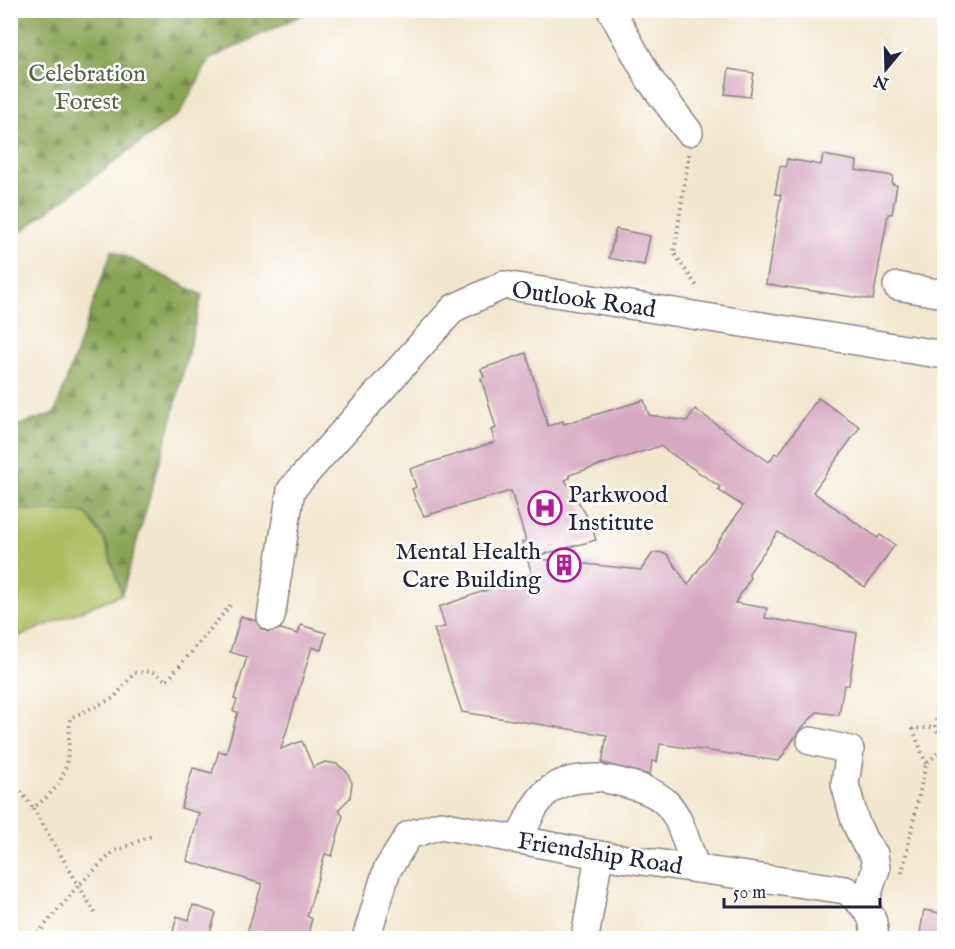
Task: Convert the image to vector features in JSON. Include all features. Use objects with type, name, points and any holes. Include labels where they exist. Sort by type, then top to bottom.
[{"type":"street","points":[[611,10],[650,80],[690,140]]},
{"type":"street","name":"Outlook Road","points":[[271,617],[291,490],[454,308],[504,285],[945,355]]},
{"type":"street","points":[[897,286],[945,294]]},
{"type":"street","points":[[811,741],[850,750],[845,784],[855,821],[864,841],[874,854],[876,869],[864,905],[875,923],[874,939]]},
{"type":"street","points":[[519,840],[538,798],[559,785],[582,778],[604,779],[652,790],[666,800],[676,816],[696,869]]},
{"type":"street","name":"Friendship Road","points":[[366,939],[387,870],[408,835],[441,825],[599,855],[846,890],[864,905]]},
{"type":"street","points":[[585,939],[599,855]]},
{"type":"path","points":[[690,140],[674,253],[698,288]]},
{"type":"path","points":[[33,808],[49,796],[67,772],[70,718],[114,698],[134,673],[151,671],[167,681],[233,602]]},
{"type":"path","points":[[926,764],[945,746],[935,727],[945,666]]},
{"type":"path","points":[[902,873],[926,764],[913,729],[935,727]]},
{"type":"path","points":[[10,777],[33,808],[95,913]]},
{"type":"path","points":[[34,939],[79,885],[113,852],[151,836]]},
{"type":"green space","name":"Celebration Forest","points":[[11,10],[310,11],[210,59],[180,113],[11,239]]},
{"type":"green space","points":[[112,250],[202,295],[171,422],[122,594],[105,540],[86,513],[10,509],[11,428],[55,413]]},
{"type":"green space","points":[[11,509],[86,513],[104,540],[122,594],[11,640]]},
{"type":"building","points":[[729,69],[754,73],[750,97],[725,94]]},
{"type":"building","points":[[823,155],[857,161],[856,170],[893,176],[892,184],[897,185],[892,214],[888,214],[873,300],[766,284],[781,195],[775,194],[780,166],[786,167],[787,159],[821,165]]},
{"type":"building","points":[[616,229],[650,236],[644,265],[609,258]]},
{"type":"building","name":"Mental Health Care Building","points":[[526,353],[548,426],[563,421],[564,424],[644,400],[649,415],[687,421],[695,409],[769,462],[775,453],[778,455],[818,398],[860,427],[813,492],[878,538],[880,535],[895,545],[865,587],[778,532],[749,573],[750,579],[735,603],[767,608],[765,618],[857,633],[849,685],[844,685],[839,715],[817,712],[799,731],[779,761],[660,744],[657,762],[652,761],[650,775],[602,763],[607,735],[462,712],[434,629],[445,627],[439,607],[532,574],[522,542],[526,541],[511,491],[424,516],[412,489],[416,487],[410,469],[495,442],[491,430],[496,428],[481,378],[484,377],[481,369]],"holes":[[[660,446],[720,487],[718,490],[743,506],[688,585],[667,554],[658,552],[652,554],[641,570],[530,558],[596,540],[590,521],[565,480],[570,478],[569,475]]]},
{"type":"building","points":[[241,616],[256,621],[261,629],[268,632],[281,629],[298,634],[301,625],[326,633],[321,650],[312,647],[281,749],[302,741],[313,767],[325,762],[337,764],[347,772],[352,783],[350,798],[339,809],[343,816],[332,856],[325,854],[307,916],[312,919],[309,929],[314,939],[245,939],[262,884],[187,861],[199,813],[181,808],[193,768],[212,773],[219,751],[226,753],[238,712],[233,711],[237,700],[234,699],[247,657],[230,652]]},
{"type":"building","points":[[193,905],[216,913],[208,939],[171,939],[177,916],[189,920]]},
{"type":"building","points":[[924,910],[945,914],[945,939],[919,939]]},
{"type":"place","name":"Parkwood Institute","points":[[545,508]]},
{"type":"place","name":"Mental Health Care Building","points":[[564,565]]}]
